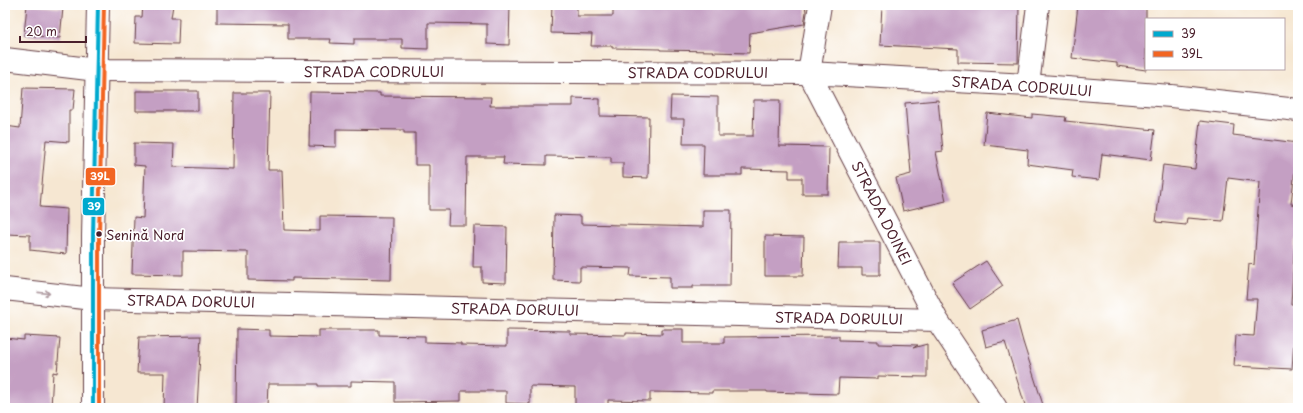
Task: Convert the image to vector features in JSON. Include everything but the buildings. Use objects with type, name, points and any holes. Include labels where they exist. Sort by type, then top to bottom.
[{"type":"street","points":[[93,408],[93,236],[98,5]]},
{"type":"street","points":[[809,73],[820,5]]},
{"type":"street","points":[[1028,85],[1038,5]]},
{"type":"street","name":"STRADA CODRULUI","points":[[5,59],[97,70],[809,73],[1028,85],[1171,96],[1298,110]]},
{"type":"street","name":"STRADA DOINEI","points":[[809,73],[937,320],[996,408]]},
{"type":"street","name":"STRADA DORULUI","points":[[5,289],[93,299],[937,320]]},
{"type":"transit line","name":"39","points":[[93,408],[93,236],[98,5]]},
{"type":"transit line","name":"39L","points":[[99,408],[99,236],[104,5]]},
{"type":"place","name":"Senină Nord","points":[[99,234]]}]
